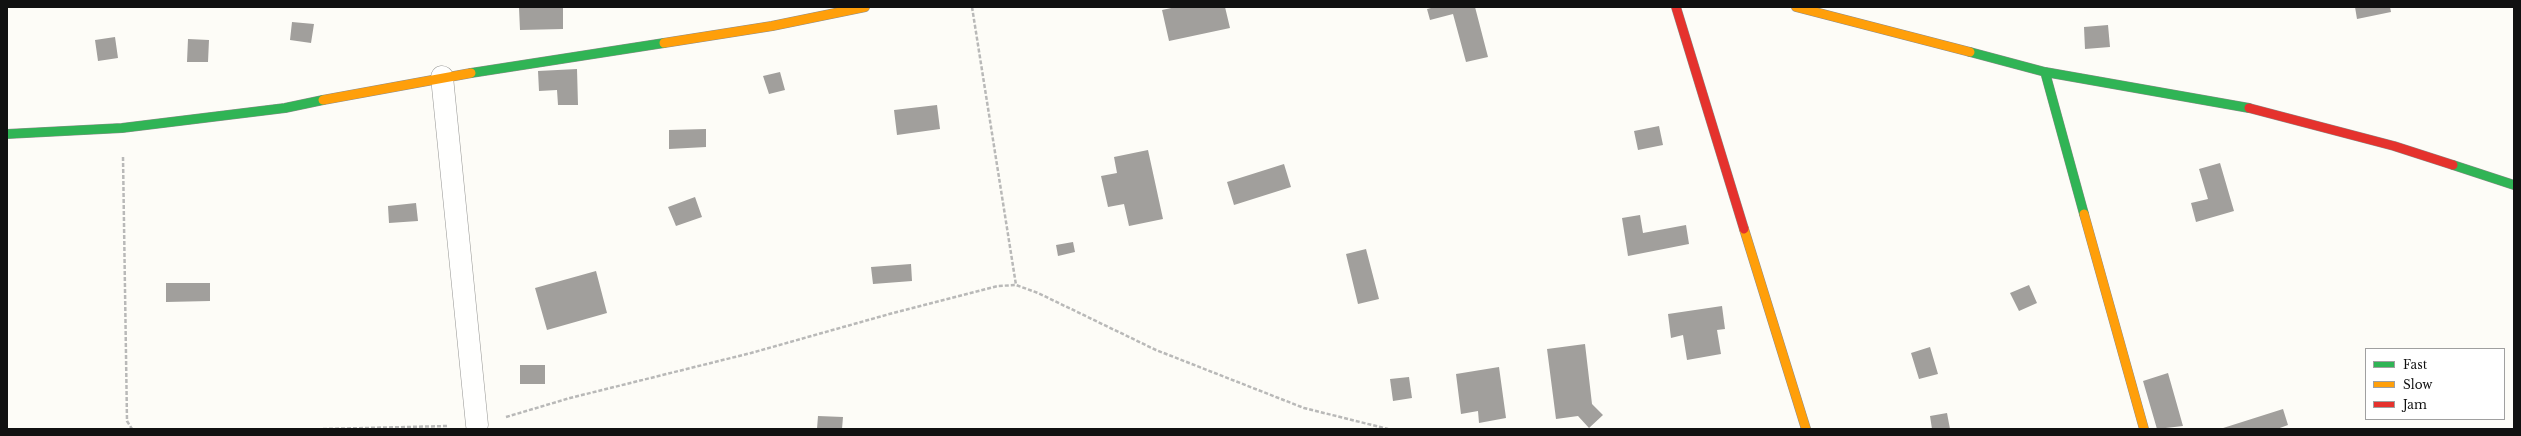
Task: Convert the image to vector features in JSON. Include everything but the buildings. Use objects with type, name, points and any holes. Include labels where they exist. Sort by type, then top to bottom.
[{"type":"street","points":[[7,134],[122,128],[285,108],[442,77],[772,26],[865,7]]},
{"type":"street","points":[[1676,7],[1806,429]]},
{"type":"street","points":[[1796,7],[2045,72],[2236,105],[2394,146],[2514,185]]},
{"type":"street","points":[[2045,72],[2144,429]]},
{"type":"street","points":[[442,77],[477,425]]},
{"type":"path","points":[[972,7],[1016,285]]},
{"type":"path","points":[[122,128],[127,421],[132,429]]},
{"type":"path","points":[[323,429],[477,425],[570,398],[751,353],[893,313],[998,286],[1016,285],[1038,293],[1156,350],[1304,408],[1388,429]]},
{"type":"traffic: fast","points":[[471,73],[664,43]]},
{"type":"traffic: fast","points":[[1970,52],[2045,72],[2084,214]]},
{"type":"traffic: fast","points":[[2045,72],[2249,108]]},
{"type":"traffic: fast","points":[[7,134],[122,128],[285,108],[323,100]]},
{"type":"traffic: fast","points":[[2453,165],[2514,185]]},
{"type":"traffic: slow","points":[[664,43],[772,26],[865,7]]},
{"type":"traffic: slow","points":[[1796,7],[1970,52]]},
{"type":"traffic: slow","points":[[323,100],[471,73]]},
{"type":"traffic: slow","points":[[2084,214],[2144,429]]},
{"type":"traffic: slow","points":[[1744,229],[1806,429]]},
{"type":"traffic: jam","points":[[1676,7],[1744,229]]},
{"type":"traffic: jam","points":[[2249,108],[2394,146],[2453,165]]}]
